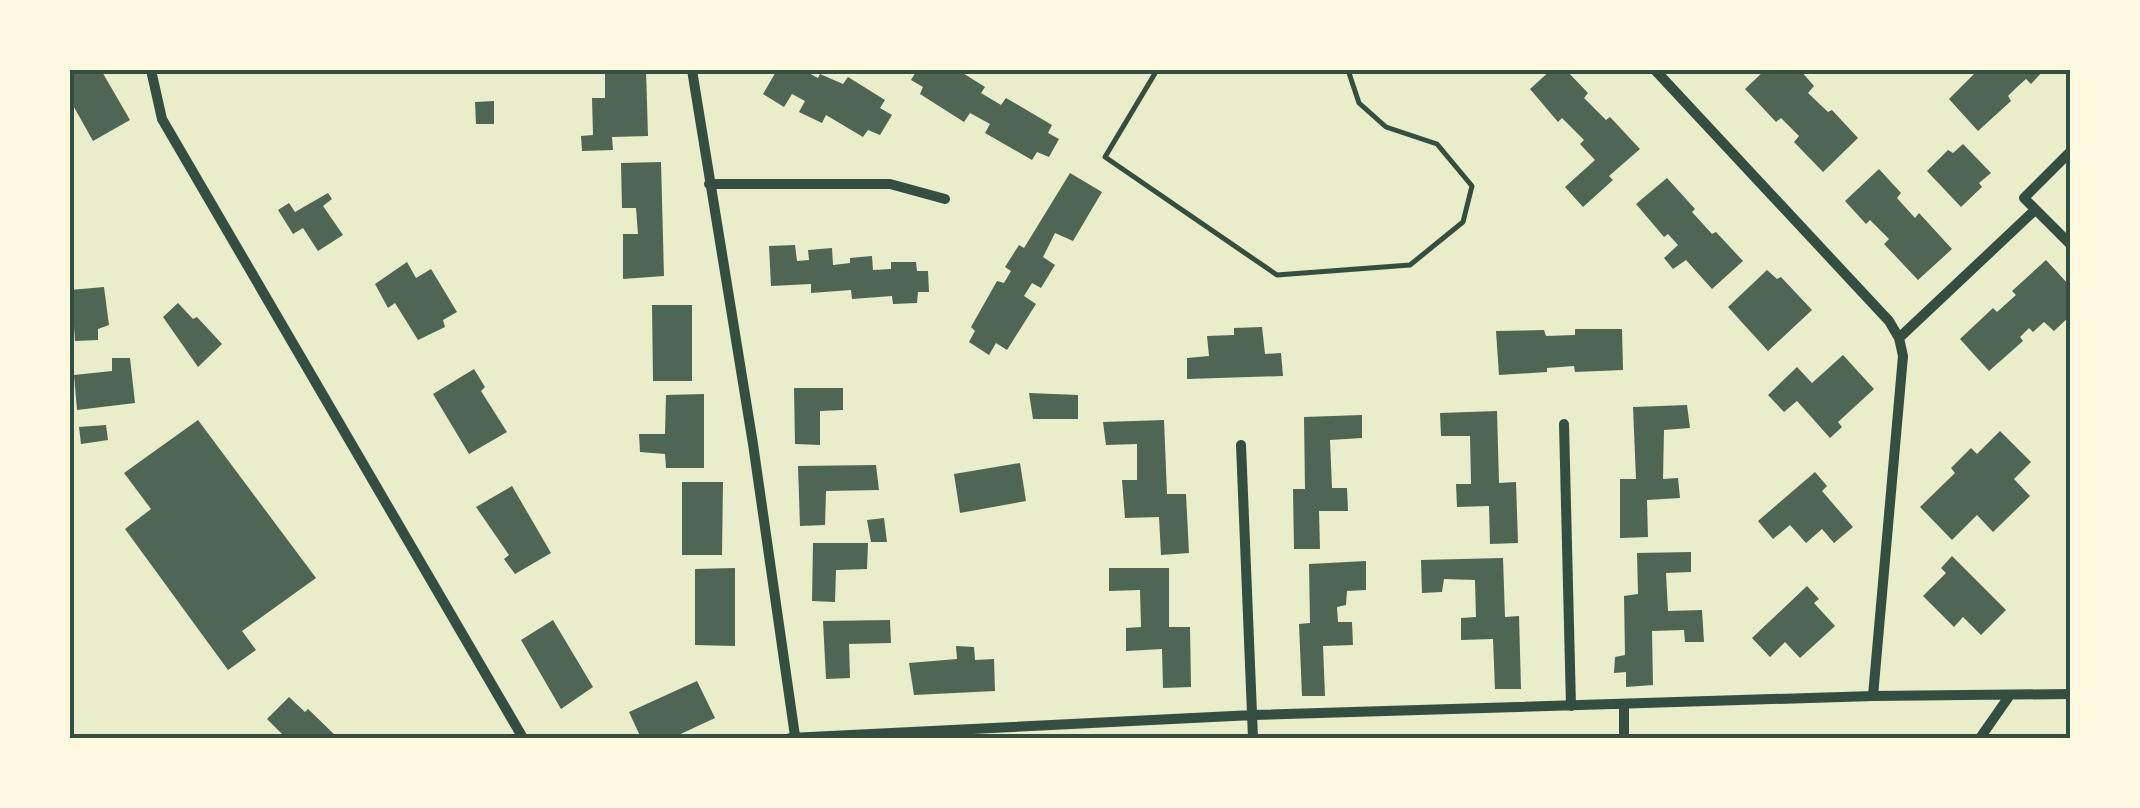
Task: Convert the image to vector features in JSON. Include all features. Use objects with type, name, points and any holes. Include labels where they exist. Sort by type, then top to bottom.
[{"type":"street","points":[[151,70],[162,119],[523,738]]},
{"type":"street","points":[[692,70],[753,444],[793,737],[1003,733],[1252,716],[1873,696],[2070,694]]},
{"type":"street","points":[[1654,70],[1888,321],[1899,338],[1903,356],[1901,409],[1873,696]]},
{"type":"street","points":[[2070,152],[2024,198],[2070,244]]},
{"type":"street","points":[[710,184],[890,184],[945,199]]},
{"type":"street","points":[[1899,338],[2035,210]]},
{"type":"street","points":[[1564,424],[1571,706]]},
{"type":"street","points":[[1241,445],[1253,738]]},
{"type":"street","points":[[1980,738],[2010,694]]},
{"type":"street","points":[[1624,704],[1624,738]]},
{"type":"path","points":[[1156,70],[1104,158],[1277,275],[1410,265],[1462,222],[1472,186],[1437,144],[1386,128],[1358,103],[1348,70]]},
{"type":"building","points":[[70,70],[101,70],[130,120],[93,141],[70,100]]},
{"type":"building","points":[[605,70],[646,70],[648,136],[612,137],[613,150],[582,151],[581,136],[593,135],[592,98],[605,98]]},
{"type":"building","points":[[777,70],[803,70],[843,84],[848,77],[885,100],[880,108],[892,115],[880,135],[868,130],[863,137],[826,115],[822,123],[799,112],[805,101],[792,94],[784,107],[763,94]]},
{"type":"building","points":[[917,70],[958,70],[985,87],[981,93],[1001,105],[1006,98],[1052,125],[1048,133],[1059,139],[1049,157],[1037,152],[1032,160],[985,133],[990,124],[970,113],[964,122],[920,94],[923,87],[911,80]]},
{"type":"building","points":[[1551,70],[1566,70],[1588,93],[1584,98],[1606,120],[1610,117],[1640,149],[1609,176],[1613,180],[1583,207],[1565,187],[1595,160],[1580,144],[1584,140],[1562,118],[1558,122],[1530,89]]},
{"type":"building","points":[[1765,70],[1800,70],[1814,86],[1808,93],[1828,112],[1832,110],[1858,138],[1823,172],[1794,142],[1799,136],[1781,118],[1776,122],[1745,89]]},
{"type":"building","points":[[1978,70],[2044,70],[2031,84],[2026,79],[2016,88],[2008,96],[2011,101],[1978,131],[1949,99]]},
{"type":"building","points":[[494,101],[494,124],[476,124],[475,102]]},
{"type":"building","points":[[1963,144],[1991,173],[1961,207],[1927,171],[1948,150],[1953,153]]},
{"type":"building","points":[[661,162],[664,276],[623,279],[623,234],[638,234],[636,208],[622,208],[621,163]]},
{"type":"building","points":[[1879,169],[1901,193],[1897,198],[1915,218],[1919,213],[1952,249],[1918,280],[1884,244],[1889,239],[1870,220],[1866,224],[1845,201]]},
{"type":"building","points":[[1070,173],[1102,192],[1073,241],[1055,233],[1043,257],[1055,265],[1041,288],[1032,283],[1024,296],[1036,304],[1007,350],[996,343],[989,355],[969,342],[975,331],[971,327],[997,281],[1004,283],[1011,271],[1005,267],[1019,245],[1024,248]]},
{"type":"building","points":[[1667,178],[1712,234],[1716,232],[1743,261],[1712,289],[1686,260],[1673,269],[1664,258],[1678,245],[1668,234],[1664,237],[1636,204]]},
{"type":"building","points":[[328,193],[332,199],[323,206],[343,235],[318,251],[303,228],[293,234],[278,210],[289,203],[295,212]]},
{"type":"building","points":[[795,245],[797,261],[809,260],[808,250],[832,248],[833,265],[872,256],[873,270],[891,269],[891,262],[916,262],[917,271],[928,271],[929,292],[918,292],[917,303],[893,304],[892,296],[852,299],[851,290],[811,293],[811,284],[771,286],[769,246]]},
{"type":"building","points":[[2046,260],[2070,286],[2070,316],[2054,331],[2044,322],[2033,332],[2029,328],[2020,337],[2023,341],[1989,371],[1960,339],[1993,308],[1997,312],[2016,295],[2012,291]]},
{"type":"building","points":[[407,262],[416,278],[431,269],[457,312],[443,320],[445,327],[418,340],[395,303],[388,308],[375,284]]},
{"type":"building","points":[[1767,270],[1777,279],[1781,277],[1812,310],[1768,351],[1728,307]]},
{"type":"building","points":[[104,287],[109,325],[98,329],[98,340],[75,341],[74,326],[70,327],[70,290]]},
{"type":"building","points":[[178,303],[222,344],[198,367],[163,317]]},
{"type":"building","points":[[652,305],[692,305],[692,381],[653,381]]},
{"type":"building","points":[[1262,327],[1265,354],[1281,353],[1283,376],[1187,379],[1187,358],[1209,356],[1207,336],[1234,335],[1234,328]]},
{"type":"building","points":[[1575,329],[1622,329],[1623,370],[1575,372],[1574,366],[1499,375],[1496,331],[1544,330],[1546,336],[1575,335]]},
{"type":"building","points":[[1843,355],[1874,389],[1838,422],[1842,427],[1830,438],[1797,401],[1784,412],[1768,395],[1797,367],[1812,383]]},
{"type":"building","points":[[112,358],[130,358],[135,403],[77,410],[74,375],[112,371]]},
{"type":"building","points":[[474,369],[485,387],[481,391],[507,432],[469,454],[433,394]]},
{"type":"building","points":[[794,388],[843,388],[843,410],[820,411],[820,445],[795,444]]},
{"type":"building","points":[[1029,393],[1078,395],[1078,419],[1033,419]]},
{"type":"building","points":[[704,394],[704,468],[666,468],[665,454],[640,452],[639,434],[665,434],[666,395]]},
{"type":"building","points":[[1687,405],[1690,428],[1664,430],[1663,479],[1678,478],[1680,498],[1647,500],[1648,537],[1620,538],[1620,479],[1636,479],[1633,407]]},
{"type":"building","points":[[1497,411],[1499,483],[1516,482],[1518,543],[1490,544],[1489,506],[1457,507],[1456,484],[1471,484],[1470,436],[1441,436],[1440,413]]},
{"type":"building","points":[[1362,415],[1362,438],[1330,440],[1332,488],[1347,488],[1348,511],[1319,511],[1320,549],[1294,549],[1293,489],[1305,489],[1304,417]]},
{"type":"building","points":[[198,420],[316,578],[242,631],[256,650],[228,670],[125,529],[151,509],[124,473]]},
{"type":"building","points":[[1164,420],[1167,494],[1186,494],[1189,553],[1161,555],[1159,517],[1125,518],[1122,480],[1137,480],[1137,444],[1106,445],[1103,422]]},
{"type":"building","points":[[106,425],[108,440],[81,444],[79,427]]},
{"type":"building","points":[[2000,431],[2031,462],[2014,479],[2030,496],[1993,532],[1977,515],[1952,540],[1920,507],[1955,473],[1951,468],[1971,448],[1977,454]]},
{"type":"building","points":[[1020,463],[1026,501],[960,513],[954,474]]},
{"type":"building","points":[[876,465],[879,490],[826,491],[825,525],[800,526],[798,466]]},
{"type":"building","points":[[1815,472],[1827,486],[1822,491],[1853,527],[1834,543],[1822,529],[1806,543],[1790,525],[1773,539],[1758,521]]},
{"type":"building","points":[[682,482],[723,482],[722,555],[682,555]]},
{"type":"building","points":[[512,486],[551,553],[515,574],[504,559],[509,555],[476,507]]},
{"type":"building","points":[[884,518],[887,542],[871,542],[867,520]]},
{"type":"building","points":[[813,543],[868,543],[867,569],[836,570],[835,602],[812,601]]},
{"type":"building","points":[[1691,552],[1691,572],[1666,573],[1668,611],[1702,610],[1704,642],[1685,642],[1684,630],[1652,631],[1653,685],[1626,687],[1626,672],[1614,673],[1615,657],[1625,655],[1624,596],[1638,594],[1637,553]]},
{"type":"building","points":[[1952,556],[2006,610],[1981,635],[1963,617],[1954,627],[1923,596],[1946,573],[1941,568]]},
{"type":"building","points":[[1503,558],[1505,617],[1519,616],[1521,689],[1495,689],[1493,639],[1461,640],[1461,618],[1476,617],[1475,580],[1444,579],[1442,592],[1422,593],[1421,560]]},
{"type":"building","points":[[1366,561],[1366,590],[1347,591],[1346,605],[1337,607],[1338,622],[1352,622],[1353,645],[1323,646],[1325,696],[1302,696],[1299,624],[1310,623],[1309,564]]},
{"type":"building","points":[[735,568],[735,646],[695,645],[695,569]]},
{"type":"building","points":[[1109,568],[1169,568],[1169,627],[1190,627],[1191,687],[1163,688],[1162,649],[1126,651],[1126,628],[1141,627],[1140,590],[1109,591]]},
{"type":"building","points":[[1807,586],[1819,599],[1814,603],[1835,626],[1800,658],[1785,642],[1770,657],[1752,638]]},
{"type":"building","points":[[553,620],[593,687],[561,709],[521,640]]},
{"type":"building","points":[[890,620],[891,643],[849,644],[850,678],[826,679],[823,621]]},
{"type":"building","points":[[956,646],[974,647],[975,660],[994,659],[995,691],[914,695],[909,663],[957,659]]},
{"type":"building","points":[[697,681],[715,718],[672,738],[641,738],[629,712]]},
{"type":"building","points":[[289,697],[338,738],[286,738],[267,719]]}]
